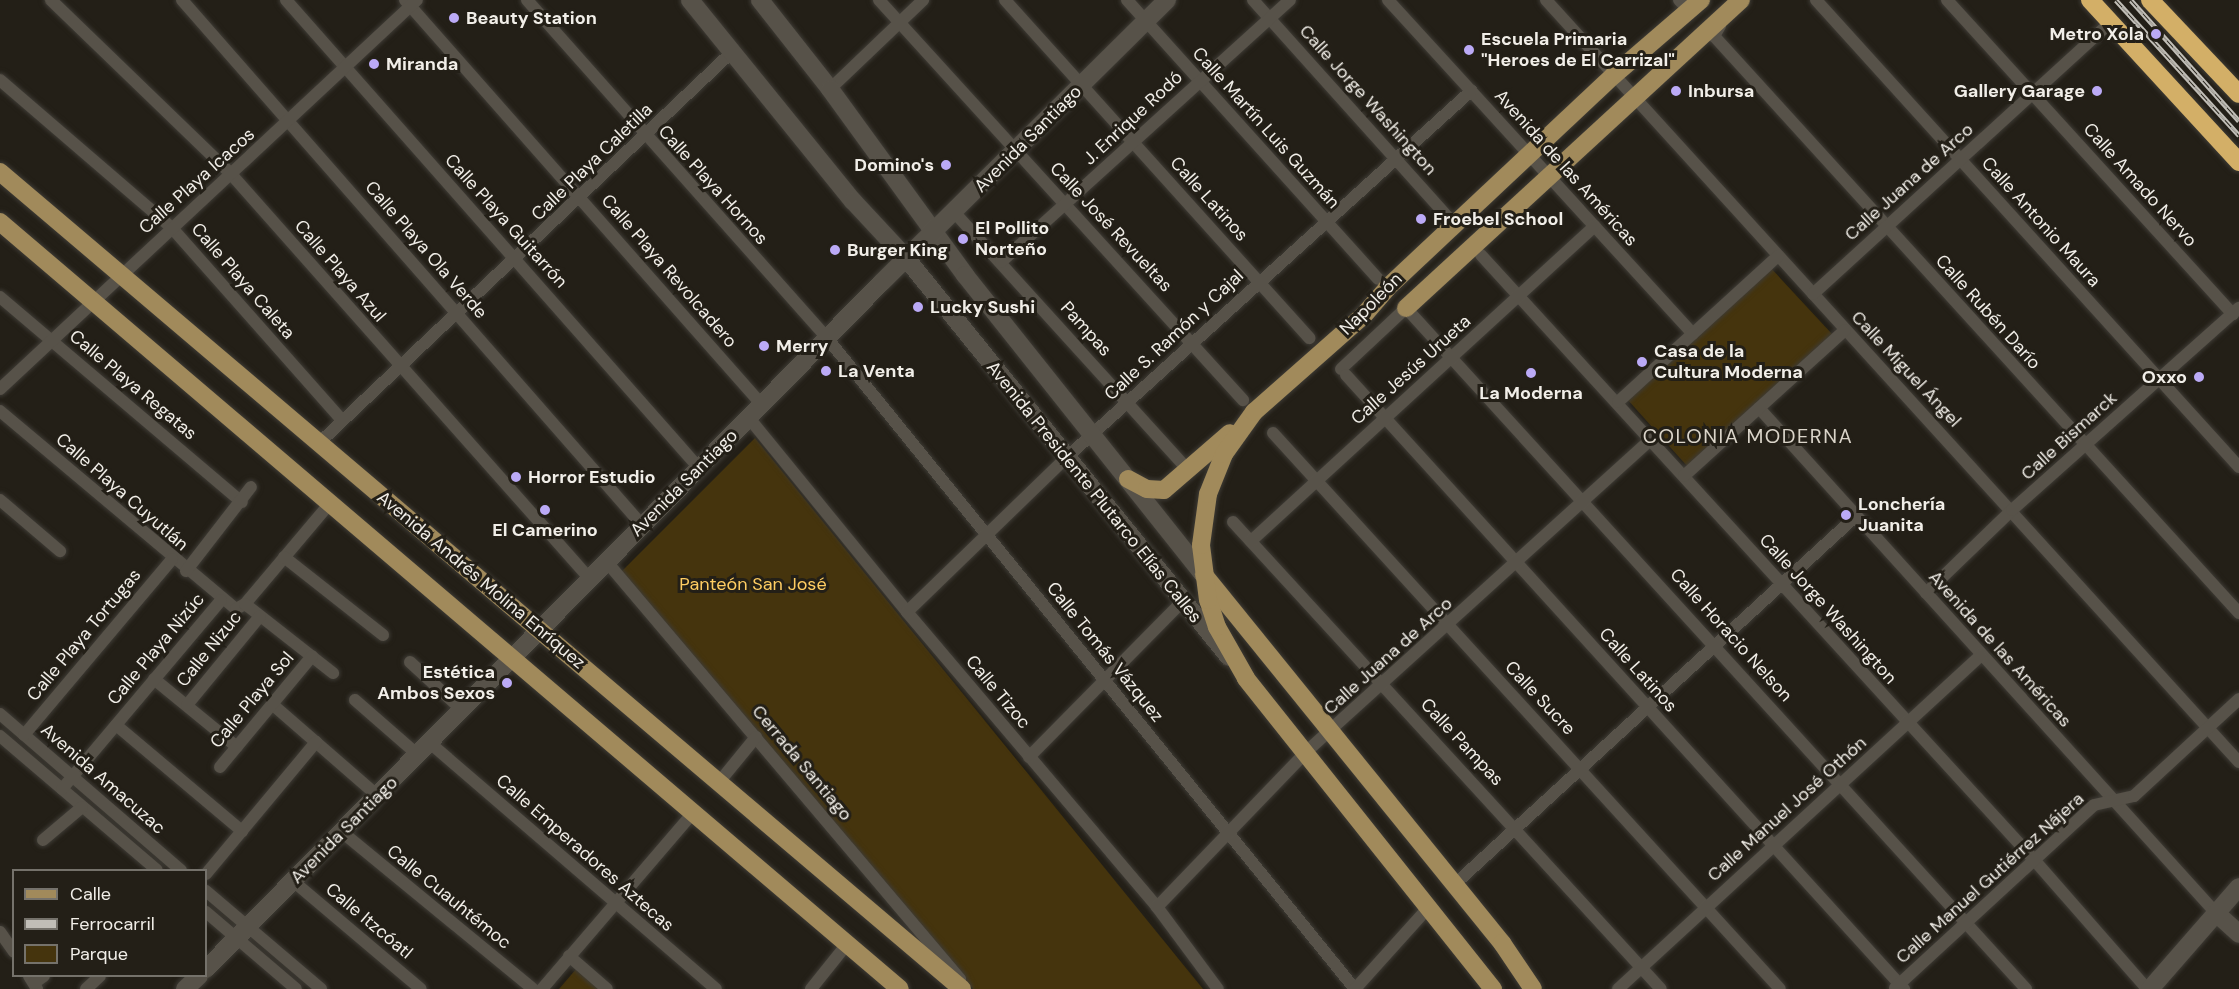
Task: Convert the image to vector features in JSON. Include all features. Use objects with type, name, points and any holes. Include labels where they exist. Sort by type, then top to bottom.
[{"type":"highway","points":[[2090,0],[2239,162]]},
{"type":"highway","points":[[2150,0],[2239,94]]},
{"type":"main road","name":"Avenida Presidente Plutarco Elías Calles","points":[[690,0],[853,201],[906,258],[1182,602],[1306,752],[1493,989]]},
{"type":"main road","name":"Avenida Presidente Plutarco Elías Calles","points":[[760,0],[830,88],[936,231],[965,275],[1202,573],[1455,884],[1533,989]]},
{"type":"main road","name":"Avenida Santiago","points":[[207,968],[906,258],[955,213],[1167,0]]},
{"type":"main road","name":"Napoleón","points":[[1406,308],[1741,0]]},
{"type":"main road","name":"Napoleón","points":[[1246,678],[1217,627],[1202,573],[1201,545],[1210,485],[1249,406],[1363,316],[1454,224],[1530,156],[1690,3]]},
{"type":"main road","name":"Avenida Andrés Molina Enríquez","points":[[0,172],[318,444],[720,781],[962,989]]},
{"type":"main road","points":[[0,182],[45,211]]},
{"type":"main road","points":[[0,222],[900,989]]},
{"type":"main road","points":[[1128,479],[1148,489],[1164,490],[1189,471],[1249,406]]},
{"type":"main road","points":[[2149,989],[2239,887]]},
{"type":"main road","points":[[2216,913],[2239,934]]},
{"type":"main road","points":[[185,989],[197,977]]},
{"type":"street","name":"Calle Playa Azul","points":[[51,0],[231,174],[399,367],[589,578]]},
{"type":"street","name":"Calle Playa Ola Verde","points":[[182,0],[642,525]]},
{"type":"street","name":"Calle Playa Guitarrón","points":[[286,0],[699,468]]},
{"type":"street","name":"Calle Playa Hornos","points":[[527,0],[645,136],[827,338]]},
{"type":"street","name":"Calle José Revueltas","points":[[879,0],[1249,406]]},
{"type":"street","points":[[830,88],[924,0]]},
{"type":"street","name":"Calle Latinos","points":[[1005,0],[1309,338]]},
{"type":"street","name":"Calle Martín Luis Guzmán","points":[[1127,0],[1378,279]]},
{"type":"street","name":"Calle Jorge Washington","points":[[1253,0],[1454,224]]},
{"type":"street","name":"J. Enrique Rodó","points":[[1001,262],[1290,0]]},
{"type":"street","name":"Avenida de las Américas","points":[[1388,0],[1693,334]]},
{"type":"street","name":"Calle Miguel Ángel","points":[[1546,0],[2239,762]]},
{"type":"street","name":"Calle Rubén Darío","points":[[1749,0],[1713,33],[2085,446],[2239,613]]},
{"type":"street","name":"Calle Antonio Maura","points":[[1816,0],[2239,467]]},
{"type":"street","name":"Calle Amado Nervo","points":[[1947,0],[2236,311]]},
{"type":"street","name":"Calle Playa Icacos","points":[[0,389],[290,121],[411,2]]},
{"type":"street","name":"Calle Playa Revolcadero","points":[[411,2],[581,198],[756,411]]},
{"type":"street","name":"Calle Juana de Arco","points":[[1813,294],[2110,23]]},
{"type":"street","name":"Calle Playa Caletilla","points":[[318,444],[581,198],[732,52]]},
{"type":"street","name":"Calle Playa Caleta","points":[[0,80],[172,228],[342,420]]},
{"type":"street","name":"Calle S. Ramón y Cajal","points":[[907,612],[1066,458],[1471,91]]},
{"type":"street","name":"Pampas","points":[[955,213],[1189,471]]},
{"type":"street","name":"Calle Jesús Urueta","points":[[1251,541],[1595,226]]},
{"type":"street","name":"Calle Jorge Washington","points":[[1481,255],[1618,402],[1781,585],[2036,862],[2149,989]]},
{"type":"street","points":[[1618,402],[1778,256]]},
{"type":"street","name":"Calle Playa Regatas","points":[[0,297],[242,502]]},
{"type":"street","name":"Calle Horacio Nelson","points":[[1406,308],[1716,644],[2026,989]]},
{"type":"street","name":"Napoleón","points":[[1343,372],[1406,308]]},
{"type":"street","name":"Calle Bismarck","points":[[1926,593],[2012,510],[2236,311]]},
{"type":"street","points":[[1684,476],[1845,330]]},
{"type":"street","name":"Calle Tomás Vázquez","points":[[827,338],[1355,989]]},
{"type":"street","name":"Calle Latinos","points":[[1343,372],[1899,987]]},
{"type":"street","name":"Avenida de las Américas","points":[[1759,408],[2216,913]]},
{"type":"street","name":"Calle Playa Cuyutlán","points":[[0,411],[221,600]]},
{"type":"street","name":"Calle Tizoc","points":[[756,411],[907,612],[1157,908],[1218,989]]},
{"type":"street","name":"Calle Sucre","points":[[1273,433],[1780,989]]},
{"type":"street","name":"Calle Juana de Arco","points":[[1157,908],[1306,752],[1586,502],[1651,439]]},
{"type":"street","points":[[186,571],[242,502],[251,487]]},
{"type":"street","points":[[0,500],[60,551]]},
{"type":"street","points":[[330,503],[245,604],[333,673]]},
{"type":"street","points":[[1455,884],[1856,516]]},
{"type":"street","name":"Calle Pampas","points":[[1233,522],[1517,827],[1661,989]]},
{"type":"street","points":[[284,557],[383,635]]},
{"type":"street","name":"Calle Playa Tortugas","points":[[24,735],[172,559]]},
{"type":"street","name":"Cerrada Santiago","points":[[606,561],[969,989]]},
{"type":"street","name":"Calle Playa Nizúc","points":[[62,789],[221,600],[236,609],[245,604]]},
{"type":"street","points":[[1029,757],[1182,602]]},
{"type":"street","name":"Calle Nizuc","points":[[187,705],[260,615]]},
{"type":"street","name":"Calle Manuel José Othón","points":[[1618,989],[1981,655]]},
{"type":"street","name":"Calle Playa Sol","points":[[220,767],[312,656]]},
{"type":"street","points":[[410,662],[462,710]]},
{"type":"street","points":[[154,679],[237,747]]},
{"type":"street","name":"Calle Manuel Gutiérrez Nájera","points":[[1899,987],[2036,862],[2094,805],[2134,796],[2239,699]]},
{"type":"street","name":"Calle Emperadores Aztecas","points":[[355,700],[424,749],[615,903],[716,989]]},
{"type":"street","points":[[272,704],[378,796]]},
{"type":"street","name":"Avenida Amacuzac","points":[[0,714],[181,869]]},
{"type":"street","points":[[116,725],[242,831]]},
{"type":"street","name":"Avenida Amacuzac","points":[[0,736],[156,869]]},
{"type":"street","points":[[720,781],[756,737]]},
{"type":"street","points":[[207,873],[316,742]]},
{"type":"street","points":[[43,840],[82,807]]},
{"type":"street","points":[[542,989],[693,813]]},
{"type":"street","name":"Calle Cuauhtémoc","points":[[342,832],[533,989]]},
{"type":"street","name":"Calle Itzcóatl","points":[[293,881],[421,989]]},
{"type":"street","points":[[207,892],[296,989]]},
{"type":"street","points":[[1355,989],[1428,908]]},
{"type":"street","points":[[207,913],[243,933],[321,989]]},
{"type":"street","points":[[0,932],[12,949]]},
{"type":"street","points":[[811,989],[847,944]]},
{"type":"street","points":[[569,956],[607,989]]},
{"type":"street","points":[[86,989],[98,977]]},
{"type":"green space","points":[[1769,266],[1832,334],[1687,466],[1627,399]]},
{"type":"green space","name":"Panteón San José","points":[[755,438],[1203,989],[973,989],[620,573]]},
{"type":"green space","points":[[577,968],[601,989],[559,989]]},
{"type":"railway","points":[[2116,0],[2239,135]]},
{"type":"railway","points":[[2131,0],[2239,121]]},
{"type":"place","name":"Beauty Station","points":[[454,18]]},
{"type":"place","name":"Metro Xola","points":[[2156,34]]},
{"type":"place","name":"Escuela Primaria \"Heroes de El Carrizal\"","points":[[1469,50]]},
{"type":"place","name":"Miranda","points":[[374,64]]},
{"type":"place","name":"Inbursa","points":[[1676,91]]},
{"type":"place","name":"Gallery Garage","points":[[2097,91]]},
{"type":"place","name":"Domino's","points":[[946,165]]},
{"type":"place","name":"Froebel School","points":[[1421,219]]},
{"type":"place","name":"El Pollito Norteño","points":[[963,239]]},
{"type":"place","name":"Burger King","points":[[835,250]]},
{"type":"place","name":"Lucky Sushi","points":[[918,307]]},
{"type":"place","name":"Merry","points":[[764,346]]},
{"type":"place","name":"Casa de la Cultura Moderna","points":[[1642,362]]},
{"type":"place","name":"La Venta","points":[[826,371]]},
{"type":"place","name":"La Moderna","points":[[1531,373]]},
{"type":"place","name":"Oxxo","points":[[2199,377]]},
{"type":"place","name":"Horror Estudio","points":[[516,477]]},
{"type":"place","name":"El Camerino","points":[[545,510]]},
{"type":"place","name":"Lonchería Juanita","points":[[1846,515]]},
{"type":"place","name":"Estética Ambos Sexos","points":[[507,683]]},
{"type":"district","name":"COLONIA MODERNA","points":[[1748,436]]}]
